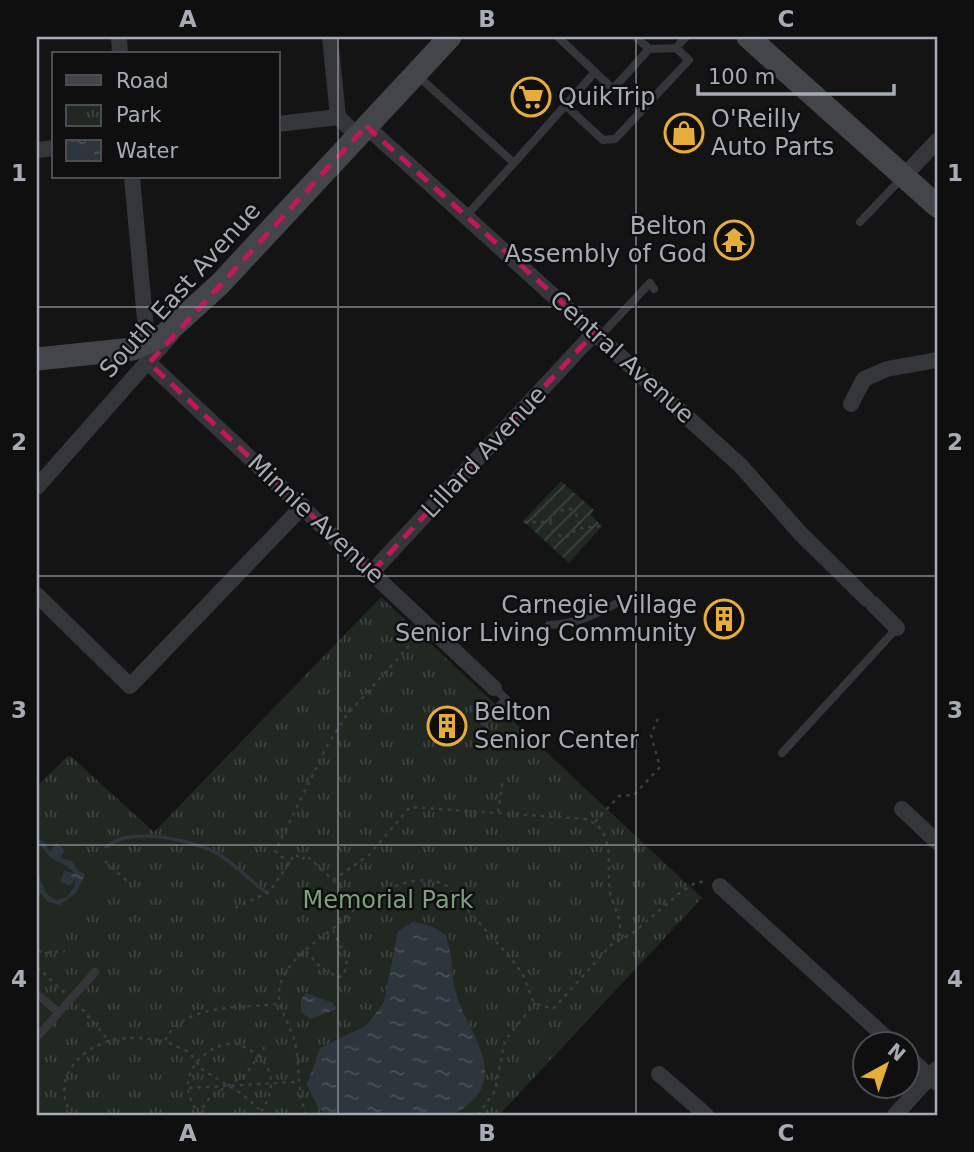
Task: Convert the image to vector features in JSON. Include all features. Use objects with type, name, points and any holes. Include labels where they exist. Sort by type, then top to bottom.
[{"type":"main road","points":[[748,37],[937,206]]},
{"type":"main road","name":"South East Avenue","points":[[147,355],[362,131],[442,42]]},
{"type":"main road","points":[[37,359],[147,355]]},
{"type":"street","points":[[280,124],[338,117],[330,37]]},
{"type":"street","name":"Central Avenue","points":[[338,117],[362,131],[466,216],[597,334],[741,466],[800,533],[897,628]]},
{"type":"street","points":[[904,176],[937,141]]},
{"type":"street","points":[[132,178],[147,355]]},
{"type":"street","name":"Lillard Avenue","points":[[372,572],[597,334]]},
{"type":"street","name":"South East Avenue","points":[[37,487],[147,355]]},
{"type":"street","name":"Minnie Avenue","points":[[147,355],[494,688]]},
{"type":"street","points":[[850,404],[864,379],[887,369],[937,360]]},
{"type":"street","points":[[37,595],[130,686],[303,506]]},
{"type":"street","points":[[902,809],[937,842]]},
{"type":"street","points":[[720,886],[878,1030]]},
{"type":"street","points":[[659,1074],[706,1115]]},
{"type":"street","points":[[895,1115],[935,1077]]},
{"type":"lane","points":[[558,37],[613,89],[649,50],[676,48],[687,37]]},
{"type":"lane","points":[[636,37],[649,50]]},
{"type":"lane","points":[[565,106],[603,140],[615,139],[689,60],[676,48]]},
{"type":"lane","points":[[466,216],[595,72]]},
{"type":"lane","points":[[415,74],[514,163]]},
{"type":"lane","points":[[860,222],[904,176]]},
{"type":"lane","points":[[597,334],[650,284],[654,289]]},
{"type":"lane","points":[[549,625],[571,624],[615,604]]},
{"type":"lane","points":[[782,753],[897,628]]},
{"type":"lane","points":[[484,722],[506,699],[494,688]]},
{"type":"lane","points":[[37,1037],[95,972]]},
{"type":"lane","points":[[37,994],[58,1013]]},
{"type":"path","points":[[550,522],[556,511],[570,509],[578,517],[579,528]]},
{"type":"path","points":[[524,522],[550,522]]},
{"type":"path","points":[[550,522],[554,532],[565,538],[579,528],[602,526]]},
{"type":"path","points":[[290,864],[275,851],[328,744],[346,716],[428,625]]},
{"type":"path","points":[[595,822],[618,796],[634,795],[660,767],[651,735],[659,716]]},
{"type":"path","points":[[498,812],[503,779]]},
{"type":"path","points":[[333,880],[369,855],[410,807],[445,812],[498,812],[595,822]]},
{"type":"path","points":[[595,822],[606,841],[610,858],[610,893],[622,924],[619,939]]},
{"type":"path","points":[[235,908],[270,891],[295,855],[302,860],[306,855],[358,903]]},
{"type":"path","points":[[105,861],[129,883]]},
{"type":"path","points":[[306,1115],[297,1082],[294,1038],[279,1004],[280,986],[290,967],[350,915],[358,903],[418,880],[438,880],[447,886],[513,961],[536,1003],[553,1009],[619,939],[634,932],[697,882],[720,886]]},
{"type":"path","points":[[306,951],[323,970],[340,977],[344,975],[347,960],[333,929]]},
{"type":"path","points":[[38,951],[65,951]]},
{"type":"path","points":[[37,967],[65,993]]},
{"type":"path","points":[[478,1115],[495,1091],[505,1040],[536,1003]]},
{"type":"path","points":[[165,1041],[174,1028],[198,1015],[279,1004]]},
{"type":"path","points":[[82,1009],[109,1041]]},
{"type":"path","points":[[72,1115],[63,1091],[65,1076],[82,1056],[109,1041],[144,1038],[177,1045],[197,1060],[203,1070],[229,1086],[260,1114],[275,1115]]},
{"type":"path","points":[[260,1114],[270,1096],[271,1084],[266,1065],[257,1055],[249,1048],[227,1044],[208,1050],[197,1060],[189,1075],[187,1088],[193,1107],[200,1115],[210,1097],[246,1074],[257,1055],[266,1045]]},
{"type":"path","points":[[187,1088],[297,1082]]},
{"type":"highlighted area","points":[[366,126],[595,332],[372,572],[149,363]]},
{"type":"green space","points":[[561,481],[594,510],[591,515],[602,526],[569,563],[523,521]]},
{"type":"green space","name":"Memorial Park","points":[[381,597],[702,898],[499,1115],[37,1115],[37,786],[69,755],[154,832]]},
{"type":"green space","points":[[38,816],[67,824],[61,838],[107,879],[52,940],[47,936],[50,933],[37,921]]},
{"type":"water","points":[[37,838],[43,841],[50,851],[57,843],[65,851],[60,858],[72,861],[78,871],[85,874],[76,893],[60,905],[48,902],[41,893],[37,899],[37,873],[47,894],[56,900],[67,897],[75,886],[75,878],[70,886],[60,881],[64,871],[74,873],[54,860],[41,845],[37,845]]},
{"type":"water","points":[[413,922],[436,928],[446,938],[455,991],[483,1057],[485,1073],[482,1088],[471,1102],[452,1115],[328,1115],[319,1109],[307,1085],[320,1048],[367,1025],[384,1002],[398,931]]},
{"type":"water","points":[[306,993],[333,1003],[337,1009],[310,1019],[301,1012],[301,999]]},
{"type":"waterway","points":[[106,847],[130,837],[146,836],[195,844],[220,855],[267,893]]},
{"type":"place","name":"QuikTrip","points":[[531,97]]},
{"type":"place","name":"O'Reilly Auto Parts","points":[[684,133]]},
{"type":"place","name":"Belton Assembly of God","points":[[734,240]]},
{"type":"place","name":"Carnegie Village Senior Living Community","points":[[724,619]]},
{"type":"place","name":"Belton Senior Center","points":[[447,726]]}]
